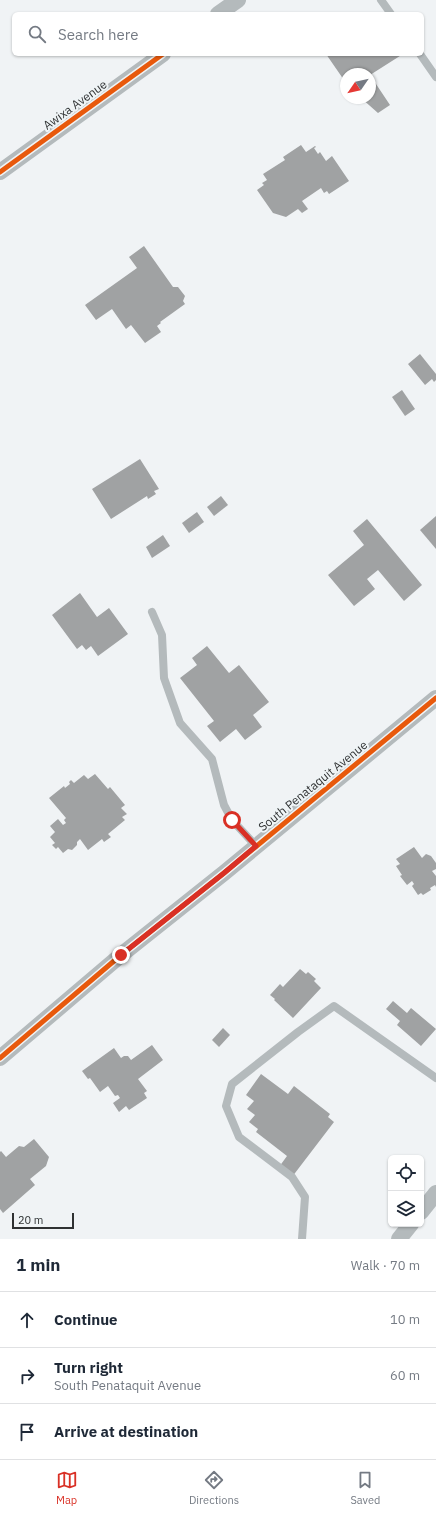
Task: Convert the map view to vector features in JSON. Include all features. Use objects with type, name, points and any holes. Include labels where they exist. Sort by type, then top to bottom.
[{"type":"street","points":[[221,12],[238,0]]},
{"type":"street","name":"Awixa Avenue","points":[[0,172],[160,56]]},
{"type":"street","name":"South Penataquit Avenue","points":[[0,1058],[121,955],[224,873],[436,698]]},
{"type":"street","points":[[424,1208],[436,1193]]},
{"type":"street","points":[[399,1239],[409,1227]]},
{"type":"lane","points":[[381,0],[390,12]]},
{"type":"lane","points":[[421,56],[436,77]]},
{"type":"lane","points":[[152,612],[162,635],[164,678],[180,723],[212,759],[224,805],[232,820],[256,846]]},
{"type":"lane","points":[[302,1239],[305,1197],[292,1177],[239,1137],[226,1106],[232,1084],[298,1032],[334,1006],[436,1078]]},
{"type":"building","points":[[327,56],[400,56],[376,71],[376,68],[340,68],[340,74]]},
{"type":"building","points":[[376,84],[390,105],[378,113],[368,104],[376,104]]},
{"type":"building","points":[[301,145],[306,152],[315,146],[316,147],[314,148],[318,154],[320,152],[326,161],[332,156],[349,181],[329,194],[327,191],[324,193],[321,188],[302,201],[308,209],[302,213],[298,209],[286,217],[273,213],[257,190],[264,185],[262,183],[267,180],[263,174],[285,160],[283,157]]},
{"type":"building","points":[[144,246],[173,287],[178,287],[185,296],[183,301],[185,304],[160,322],[161,323],[157,326],[161,332],[145,343],[131,325],[126,329],[112,309],[96,320],[85,305],[137,268],[129,257]]},
{"type":"building","points":[[420,354],[436,374],[436,380],[434,382],[432,379],[425,385],[408,364]]},
{"type":"building","points":[[402,390],[415,409],[405,416],[392,397]]},
{"type":"building","points":[[140,459],[159,489],[154,491],[156,494],[148,499],[147,496],[111,519],[92,489]]},
{"type":"building","points":[[221,496],[228,505],[214,516],[207,507]]},
{"type":"building","points":[[197,512],[204,522],[189,533],[182,523]]},
{"type":"building","points":[[436,516],[436,549],[420,530]]},
{"type":"building","points":[[367,519],[422,585],[404,601],[378,570],[367,579],[375,589],[354,606],[328,575],[364,545],[353,531]]},
{"type":"building","points":[[163,535],[170,546],[152,558],[146,547]]},
{"type":"building","points":[[80,593],[97,617],[109,608],[128,634],[98,656],[91,646],[86,650],[82,645],[77,649],[52,615]]},
{"type":"building","points":[[207,646],[229,673],[239,665],[269,702],[253,715],[262,727],[245,740],[236,729],[220,742],[207,726],[214,721],[180,678],[197,665],[192,658]]},
{"type":"building","points":[[95,774],[108,789],[110,787],[125,805],[121,808],[127,814],[122,817],[125,820],[108,834],[111,837],[104,842],[102,839],[88,850],[80,839],[72,850],[68,849],[63,853],[58,847],[56,849],[52,845],[55,843],[50,837],[55,832],[50,826],[58,819],[63,825],[66,823],[64,820],[66,818],[49,798],[64,786],[65,788],[70,784],[69,782],[71,780],[74,783],[84,775],[88,779]]},
{"type":"building","points":[[414,847],[422,858],[426,854],[431,856],[436,863],[436,869],[432,871],[436,876],[436,887],[435,885],[430,888],[431,890],[423,895],[421,893],[418,895],[412,886],[414,884],[412,881],[407,885],[400,876],[402,875],[396,866],[400,864],[396,859]]},
{"type":"building","points":[[300,969],[306,974],[308,972],[316,979],[314,981],[321,988],[293,1018],[270,995],[280,984],[283,987]]},
{"type":"building","points":[[393,1001],[407,1013],[411,1008],[436,1029],[421,1046],[397,1025],[400,1021],[386,1009]]},
{"type":"building","points":[[223,1028],[230,1035],[219,1047],[212,1040]]},
{"type":"building","points":[[152,1045],[163,1060],[138,1079],[147,1091],[144,1093],[147,1098],[129,1110],[126,1106],[119,1112],[113,1103],[120,1098],[118,1095],[115,1096],[108,1086],[100,1092],[90,1078],[88,1079],[82,1071],[114,1048],[121,1058],[128,1056],[131,1060]]},
{"type":"building","points":[[261,1074],[288,1094],[294,1086],[330,1114],[328,1117],[334,1122],[292,1177],[279,1167],[287,1156],[256,1132],[258,1129],[249,1122],[255,1115],[247,1109],[254,1101],[246,1095]]},
{"type":"building","points":[[34,1139],[49,1157],[46,1166],[30,1179],[35,1185],[3,1213],[0,1209],[0,1152],[1,1151],[6,1157],[19,1146],[24,1147]]},
{"type":"cycle path","points":[[0,172],[160,56]]},
{"type":"cycle path","points":[[0,1058],[121,955],[224,873],[436,698]]},
{"type":"route","points":[[121,955],[256,846],[232,820]]}]
